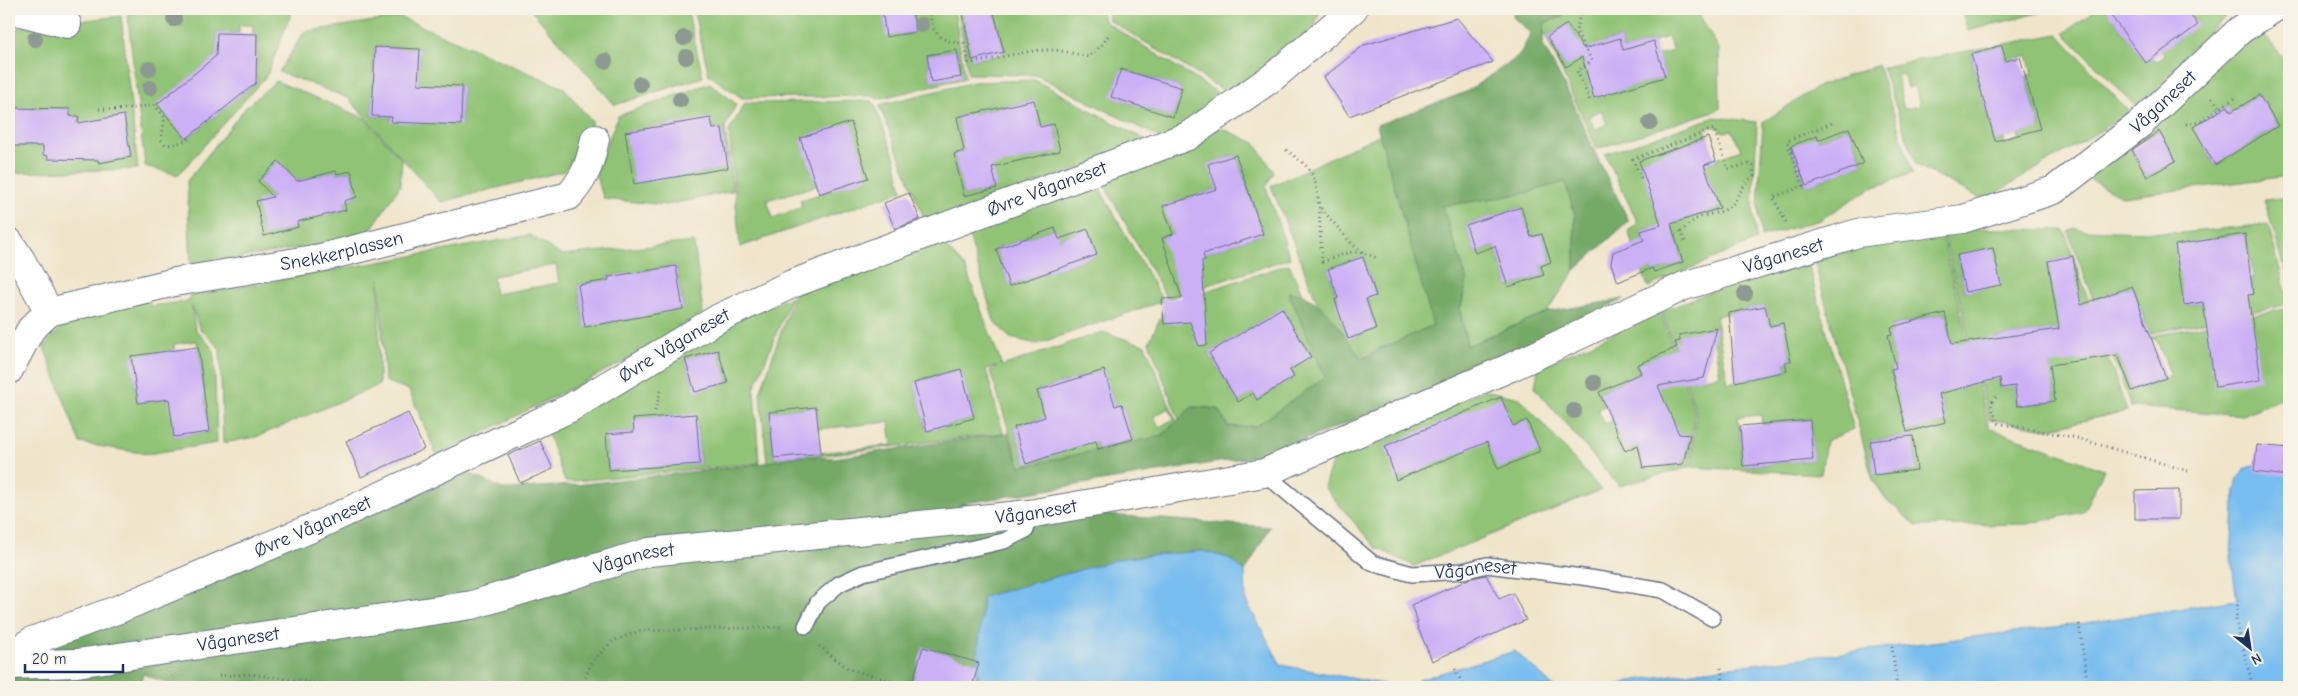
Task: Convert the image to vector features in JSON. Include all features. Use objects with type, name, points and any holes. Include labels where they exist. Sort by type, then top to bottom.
[{"type":"street","points":[[9,9],[67,24]]},
{"type":"street","name":"Våganeset","points":[[10,665],[77,663],[472,605],[649,552],[1030,514],[1264,473],[1502,370],[1684,286],[1858,233],[1963,219],[2054,190],[2140,124],[2240,30],[2273,9]]},
{"type":"street","name":"Øvre Våganeset","points":[[10,665],[18,650],[32,641],[119,609],[314,527],[570,408],[719,318],[792,284],[1188,136],[1273,77],[1340,14]]},
{"type":"street","name":"Snekkerplassen","points":[[49,312],[174,282],[320,258],[569,196],[583,179],[590,163],[595,139]]},
{"type":"street","points":[[9,242],[22,260],[49,312],[31,329],[9,370]]},
{"type":"lane","name":"Våganeset","points":[[1264,473],[1372,563],[1412,574],[1463,571],[1487,565],[1590,578],[1663,590],[1712,618]]},
{"type":"lane","points":[[806,626],[818,602],[839,584],[863,573],[1004,541],[1026,530],[1030,514]]},
{"type":"path","points":[[930,9],[931,24],[935,32],[942,39],[954,43],[964,43],[969,63],[984,62],[1001,56],[1052,50],[1088,57],[1104,44],[1108,36]]},
{"type":"path","points":[[1582,9],[1576,31],[1592,61],[1577,71],[1590,101]]},
{"type":"path","points":[[2179,125],[2201,121],[2235,98]]},
{"type":"path","points":[[99,109],[117,110],[154,105],[165,117],[160,140],[166,145],[176,144],[192,138]]},
{"type":"path","points":[[1794,221],[1785,222],[1773,197],[1803,186],[1787,141],[1832,123]]},
{"type":"path","points":[[1641,178],[1633,159],[1714,129],[1728,169],[1749,164],[1753,166],[1754,176],[1742,186],[1731,205],[1726,209],[1696,219],[1680,232],[1686,244]]},
{"type":"path","points":[[1286,150],[1309,167],[1318,192],[1322,262],[1344,252],[1363,252]]},
{"type":"path","points":[[1319,206],[1352,244],[1363,252],[1379,259]]},
{"type":"path","points":[[1996,397],[1991,402],[1997,423],[2078,438],[2188,471]]},
{"type":"path","points":[[2238,600],[2236,621],[2253,687]]},
{"type":"path","points":[[2079,624],[2088,687]]},
{"type":"path","points":[[582,687],[591,663],[614,641],[639,630],[806,626],[821,648],[849,669],[911,687]]},
{"type":"path","points":[[1892,646],[1897,687]]},
{"type":"path","points":[[1721,668],[1724,687]]},
{"type":"path","points":[[1455,669],[1464,687]]},
{"type":"path","points":[[212,676],[251,674],[347,687]]},
{"type":"green space","points":[[127,9],[293,9],[267,75],[178,175],[145,166]],"holes":[[[239,25],[253,25],[253,33],[257,34],[256,83],[186,139],[158,104],[216,63],[217,33],[239,33]]]},
{"type":"green space","points":[[530,9],[687,9],[703,77],[615,105]]},
{"type":"green space","points":[[693,9],[882,9],[887,37],[916,32],[912,9],[954,9],[965,78],[878,99],[871,96],[742,98],[709,75]],"holes":[[[957,50],[961,77],[931,82],[927,55]]]},
{"type":"green space","points":[[958,9],[962,9],[972,60],[1001,55],[1004,52],[993,9],[1101,9],[1104,21],[1226,98],[1166,141],[1036,75],[968,74]],"holes":[[[1121,69],[1182,88],[1173,117],[1112,97]]]},
{"type":"green space","points":[[1107,9],[1321,9],[1311,35],[1231,95],[1109,20]]},
{"type":"green space","points":[[1514,9],[1564,9],[1562,17],[1544,23],[1543,45],[1570,96],[1596,155],[1629,221],[1575,270],[1575,215],[1565,182],[1522,194],[1442,206],[1467,280],[1460,310],[1467,346],[1547,312],[1624,299],[1421,394],[1268,454],[960,504],[1270,527],[1245,572],[1228,558],[1202,551],[1124,558],[983,597],[977,666],[980,687],[178,687],[143,674],[140,687],[9,687],[9,646],[216,566],[471,474],[503,489],[575,485],[752,465],[800,456],[834,458],[1008,433],[1020,467],[1161,436],[1192,407],[1218,409],[1228,427],[1256,426],[1325,377],[1288,292],[1300,294],[1321,307],[1339,327],[1361,358],[1433,325],[1377,125],[1466,92],[1518,57],[1531,34],[1513,17]]},
{"type":"green space","points":[[1552,9],[1696,9],[1719,49],[1720,109],[1597,149],[1543,30]],"holes":[[[1567,24],[1578,40],[1566,67],[1547,37]],[[1668,37],[1673,51],[1658,55],[1665,77],[1606,94],[1602,83],[1591,86],[1586,71],[1603,43],[1620,38],[1623,50]],[[1601,110],[1607,124],[1595,130],[1589,117]]]},
{"type":"green space","points":[[1961,9],[2053,9],[1968,31]]},
{"type":"green space","points":[[2097,9],[2125,9],[2113,18],[2146,63],[2152,58],[2155,62],[2165,56],[2162,51],[2197,25],[2186,9],[2234,9],[2189,50],[2140,111],[2064,33]]},
{"type":"green space","points":[[121,16],[138,169],[9,173],[9,146],[43,146],[48,159],[78,156],[79,117],[47,108],[9,108],[9,38],[15,28]],"holes":[[[124,115],[131,157],[99,163],[91,121]]]},
{"type":"green space","points":[[400,17],[564,88],[592,122],[565,171],[441,202],[348,98],[279,72],[304,32]],"holes":[[[375,47],[420,49],[418,84],[462,87],[461,124],[391,121],[392,117],[372,116]]]},
{"type":"green space","points":[[2260,30],[2289,65],[2289,176],[2123,197],[2083,176]],"holes":[[[2259,95],[2278,126],[2227,157],[2205,120],[2227,106],[2231,112]],[[2159,131],[2176,161],[2147,177],[2131,147]],[[2211,144],[2218,147],[2226,160],[2215,166],[2205,148]]]},
{"type":"green space","points":[[2058,34],[2130,113],[1984,200],[1916,165],[1882,67]],"holes":[[[2001,45],[2007,63],[2027,56],[2032,74],[2026,76],[2040,128],[2018,135],[2020,141],[2006,145],[2004,139],[1995,141],[1971,54]],[[1903,74],[1907,88],[1915,86],[1920,106],[1904,109],[1896,76]]]},
{"type":"green space","points":[[1878,65],[1913,173],[1869,189],[1820,220],[1761,237],[1758,205],[1763,122],[1819,86]],"holes":[[[1849,128],[1863,164],[1806,186],[1791,147],[1817,137],[1818,140]]]},
{"type":"green space","points":[[1035,80],[1151,143],[926,223],[879,105],[974,82]],"holes":[[[1033,100],[1040,127],[1054,124],[1060,151],[1021,160],[989,155],[996,188],[964,196],[954,154],[964,151],[957,117]]]},
{"type":"green space","points":[[276,81],[364,118],[402,160],[400,186],[366,237],[191,266],[187,181],[246,107]],"holes":[[[278,161],[297,181],[336,171],[337,174],[351,171],[357,197],[344,201],[346,210],[297,221],[298,227],[268,235],[262,229],[256,202],[273,197],[258,181]]]},
{"type":"green space","points":[[710,83],[736,104],[725,128],[733,191],[666,205],[604,199],[595,174],[618,116]],"holes":[[[722,128],[728,168],[634,183],[626,132]]]},
{"type":"green space","points":[[873,101],[895,158],[902,191],[740,247],[729,131],[745,103]],"holes":[[[851,123],[830,191],[800,200],[802,207],[773,218],[767,200],[816,186],[801,138]]]},
{"type":"green space","points":[[1715,117],[1757,122],[1753,207],[1756,240],[1648,287],[1628,231],[1638,223],[1605,154]],"holes":[[[1714,126],[1724,132],[1732,130],[1741,150],[1704,165],[1720,208],[1662,227],[1640,162],[1708,137],[1705,129]],[[1658,226],[1660,231],[1673,228],[1683,262],[1654,272],[1641,231]]]},
{"type":"green space","points":[[1221,128],[1255,143],[1274,172],[1266,187],[1290,258],[1167,299],[1100,177]],"holes":[[[1236,155],[1263,234],[1203,254],[1162,238],[1173,234],[1164,206],[1217,189],[1209,164]]]},
{"type":"green space","points":[[1387,131],[1439,327],[1341,362],[1271,186]],"holes":[[[1363,257],[1376,295],[1366,299],[1376,329],[1352,338],[1335,300],[1338,298],[1328,269]]]},
{"type":"green space","points":[[1095,180],[1163,301],[1037,344],[1010,338],[994,321],[966,226]],"holes":[[[1055,228],[1059,239],[1088,229],[1097,255],[1009,286],[996,249]]]},
{"type":"green space","points":[[1565,182],[1575,215],[1575,270],[1547,312],[1467,346],[1460,310],[1467,280],[1442,206]],"holes":[[[1521,207],[1531,237],[1542,234],[1551,262],[1541,266],[1544,275],[1508,287],[1495,246],[1475,253],[1466,225]]]},
{"type":"green space","points":[[2289,197],[2289,281],[2264,200]]},
{"type":"green space","points":[[2268,224],[2289,304],[2109,342],[2068,232],[2076,228],[2082,230],[2181,233]],"holes":[[[2245,234],[2254,277],[2251,278],[2253,294],[2185,305],[2179,268]],[[2132,286],[2147,325],[2112,338],[2098,298]]]},
{"type":"green space","points":[[1940,228],[1989,428],[2104,470],[2083,512],[2027,524],[1916,526],[1886,499],[1873,480],[1814,260]],"holes":[[[1945,313],[1950,334],[1944,336],[1939,394],[1946,421],[1908,432],[1891,370],[1896,368],[1888,335],[1892,334],[1891,326]],[[1913,436],[1917,470],[1875,475],[1870,441]]]},
{"type":"green space","points":[[1942,228],[2064,230],[2127,411],[2046,429],[1989,419]],"holes":[[[1957,255],[2001,284],[1965,292]],[[2073,256],[2077,282],[2052,286],[2048,261]],[[2075,327],[2050,365],[2055,401],[2017,406],[2015,386],[2001,388],[1994,338]]]},
{"type":"green space","points":[[530,235],[561,255],[694,242],[703,313],[625,361],[437,456],[409,390],[385,381],[379,278],[379,385],[256,437],[223,443],[220,349],[199,328],[192,306],[195,329],[214,350],[217,443],[147,454],[80,443],[44,347],[62,326],[149,293],[150,306],[190,301],[189,296]],"holes":[[[556,265],[559,283],[495,294],[493,276]],[[676,266],[683,309],[644,314],[638,272]],[[631,272],[637,318],[585,326],[578,285],[609,280],[608,276]],[[197,341],[209,432],[174,437],[171,399],[138,402],[132,356],[174,351],[174,344]]]},
{"type":"green space","points":[[939,240],[965,267],[1002,366],[1102,332],[1145,345],[1178,425],[1162,438],[1024,478],[990,371],[997,367],[986,369],[1003,433],[767,462],[760,393],[794,294]],"holes":[[[960,369],[974,418],[927,431],[914,383]],[[1104,370],[1115,406],[1122,404],[1133,439],[1098,449],[1091,428],[1050,433],[1037,391]],[[816,407],[818,429],[889,422],[892,445],[774,458],[769,412]],[[1169,408],[1174,419],[1159,427],[1154,416]],[[1041,418],[1053,455],[1026,464],[1014,427]]]},
{"type":"green space","points":[[1807,261],[1854,429],[1826,441],[1821,474],[1692,467],[1696,410],[1662,312],[1727,284]],"holes":[[[1765,306],[1770,326],[1783,323],[1791,361],[1785,362],[1787,371],[1728,383],[1715,316]],[[1712,329],[1720,375],[1692,380],[1679,336]],[[1761,415],[1762,424],[1809,420],[1813,460],[1744,466],[1738,417]]]},
{"type":"green space","points":[[1289,264],[1336,372],[1254,428],[1228,426],[1219,409],[1194,407],[1179,420],[1149,342],[1167,304]],"holes":[[[1282,308],[1311,357],[1290,370],[1294,377],[1258,400],[1253,393],[1238,402],[1209,353]]]},
{"type":"green space","points":[[791,297],[754,389],[759,463],[565,482],[547,431],[718,327]],"holes":[[[718,350],[728,383],[695,392],[685,359]],[[662,417],[663,422],[697,420],[700,464],[609,470],[606,434],[634,432],[634,419]]]},
{"type":"green space","points":[[2289,308],[2289,395],[2243,415],[2131,407],[2109,345]],"holes":[[[2156,338],[2171,376],[2132,391],[2117,353]]]},
{"type":"green space","points":[[1660,312],[1694,410],[1690,467],[1619,486],[1535,388],[1538,368]],"holes":[[[1641,373],[1670,431],[1663,434],[1690,435],[1683,464],[1643,468],[1638,445],[1625,450],[1612,421],[1605,424],[1598,409],[1605,406],[1599,392]]]},
{"type":"green space","points":[[1484,390],[1520,398],[1601,490],[1414,566],[1375,547],[1324,487],[1335,453]]},
{"type":"water","points":[[2289,450],[2289,687],[1611,687],[1630,681],[1721,668],[2079,624],[2237,600],[2231,557],[2235,491],[2238,478],[2245,469]]},
{"type":"water","points":[[1202,551],[1228,558],[1245,572],[1246,601],[1281,665],[1399,687],[980,687],[977,666],[983,597],[1123,558]]},
{"type":"water","points":[[1515,651],[1554,687],[1415,687],[1418,680]]},
{"type":"building","points":[[882,9],[912,9],[916,32],[886,37]]},
{"type":"building","points":[[962,9],[993,9],[1004,52],[972,60]]},
{"type":"building","points":[[2106,9],[2186,9],[2198,25],[2146,63]]},
{"type":"building","points":[[1457,18],[1493,62],[1349,116],[1324,77],[1364,45]]},
{"type":"building","points":[[1567,24],[1584,49],[1620,38],[1623,50],[1654,41],[1665,77],[1594,98],[1582,57],[1566,67],[1547,37]]},
{"type":"building","points":[[217,33],[257,34],[256,83],[186,139],[157,104],[216,56]]},
{"type":"building","points":[[2002,45],[2006,61],[2020,57],[2040,129],[1995,141],[1971,54]]},
{"type":"building","points":[[375,47],[420,49],[418,84],[462,86],[461,125],[391,122],[392,117],[372,116]]},
{"type":"building","points":[[957,50],[961,77],[931,82],[927,55]]},
{"type":"building","points":[[1121,69],[1182,88],[1173,117],[1111,97]]},
{"type":"building","points":[[2259,95],[2278,126],[2215,165],[2193,127],[2228,106],[2231,112]]},
{"type":"building","points":[[1034,100],[1040,127],[1054,124],[1060,151],[992,167],[997,188],[964,196],[954,154],[964,151],[957,117]]},
{"type":"building","points":[[9,108],[70,109],[70,116],[79,116],[78,123],[124,115],[131,157],[99,163],[98,160],[48,159],[48,156],[43,155],[43,146],[9,146]]},
{"type":"building","points":[[711,118],[713,129],[722,128],[728,168],[634,184],[625,132]]},
{"type":"building","points":[[851,122],[868,178],[819,194],[800,138]]},
{"type":"building","points":[[1849,128],[1863,164],[1806,186],[1791,146],[1817,136],[1818,140]]},
{"type":"building","points":[[2159,131],[2176,161],[2147,177],[2132,150]]},
{"type":"building","points":[[1708,137],[1716,161],[1704,165],[1720,208],[1671,224],[1683,262],[1654,272],[1652,268],[1618,282],[1611,264],[1613,252],[1644,240],[1641,231],[1661,225],[1639,161]]},
{"type":"building","points":[[1236,155],[1263,234],[1203,254],[1205,260],[1202,261],[1207,345],[1199,346],[1190,322],[1164,324],[1162,299],[1182,298],[1162,238],[1173,234],[1163,206],[1217,189],[1208,164]]},
{"type":"building","points":[[278,161],[297,181],[336,171],[337,174],[351,171],[357,197],[344,201],[346,210],[297,222],[298,227],[264,236],[256,201],[273,197],[258,181]]},
{"type":"building","points":[[909,193],[920,219],[895,229],[884,203]]},
{"type":"building","points":[[1521,207],[1531,237],[1542,234],[1551,262],[1541,266],[1544,275],[1508,287],[1495,246],[1475,253],[1466,225]]},
{"type":"building","points":[[1055,228],[1059,239],[1088,229],[1097,255],[1009,286],[996,249]]},
{"type":"building","points":[[2245,234],[2253,294],[2248,295],[2261,380],[2215,387],[2203,302],[2184,305],[2175,245]]},
{"type":"building","points":[[1993,248],[2001,285],[1965,292],[1957,255]]},
{"type":"building","points":[[2073,256],[2081,305],[2132,286],[2166,378],[2132,391],[2118,355],[2050,365],[2055,401],[2017,406],[2015,386],[2001,388],[2000,378],[1939,394],[1946,422],[1907,432],[1891,369],[1896,368],[1888,335],[1892,334],[1891,327],[1945,313],[1952,344],[2059,329],[2048,261]]},
{"type":"building","points":[[1363,257],[1376,296],[1366,299],[1376,329],[1348,339],[1335,300],[1338,298],[1328,269]]},
{"type":"building","points":[[676,266],[683,309],[585,327],[578,285],[609,280],[608,277]]},
{"type":"building","points":[[1765,306],[1770,326],[1783,323],[1791,361],[1785,362],[1787,371],[1735,382],[1729,313]]},
{"type":"building","points":[[1282,308],[1311,357],[1290,370],[1294,377],[1257,400],[1253,393],[1238,402],[1209,353]]},
{"type":"building","points":[[1717,328],[1704,378],[1658,386],[1679,434],[1690,435],[1683,464],[1643,468],[1638,445],[1625,451],[1599,392],[1641,373],[1637,365],[1677,347],[1675,342],[1680,341],[1679,335]]},
{"type":"building","points":[[198,347],[209,432],[174,437],[169,399],[138,403],[131,356]]},
{"type":"building","points":[[718,350],[728,383],[695,392],[685,359]]},
{"type":"building","points":[[961,369],[974,418],[927,431],[914,383]]},
{"type":"building","points":[[1104,370],[1115,406],[1122,404],[1133,439],[1098,449],[1096,441],[1026,464],[1014,427],[1045,417],[1037,391]]},
{"type":"building","points":[[1501,397],[1513,426],[1527,420],[1540,451],[1498,469],[1487,442],[1396,480],[1385,446]]},
{"type":"building","points":[[816,407],[821,453],[774,458],[769,412]]},
{"type":"building","points":[[408,413],[424,449],[361,477],[346,441]]},
{"type":"building","points":[[696,414],[700,464],[609,470],[606,434],[634,432],[633,419]]},
{"type":"building","points":[[1810,420],[1813,460],[1743,466],[1740,426]]},
{"type":"building","points":[[1913,436],[1917,470],[1874,475],[1870,441]]},
{"type":"building","points":[[540,441],[553,469],[520,483],[508,455]]},
{"type":"building","points":[[2257,445],[2289,448],[2289,476],[2254,472]]},
{"type":"building","points":[[2179,490],[2179,519],[2135,519],[2135,491]]},
{"type":"building","points":[[1486,575],[1499,599],[1513,593],[1526,620],[1432,661],[1416,623],[1418,623],[1411,605],[1472,578]]},
{"type":"building","points":[[923,647],[979,663],[972,687],[911,687]]}]
